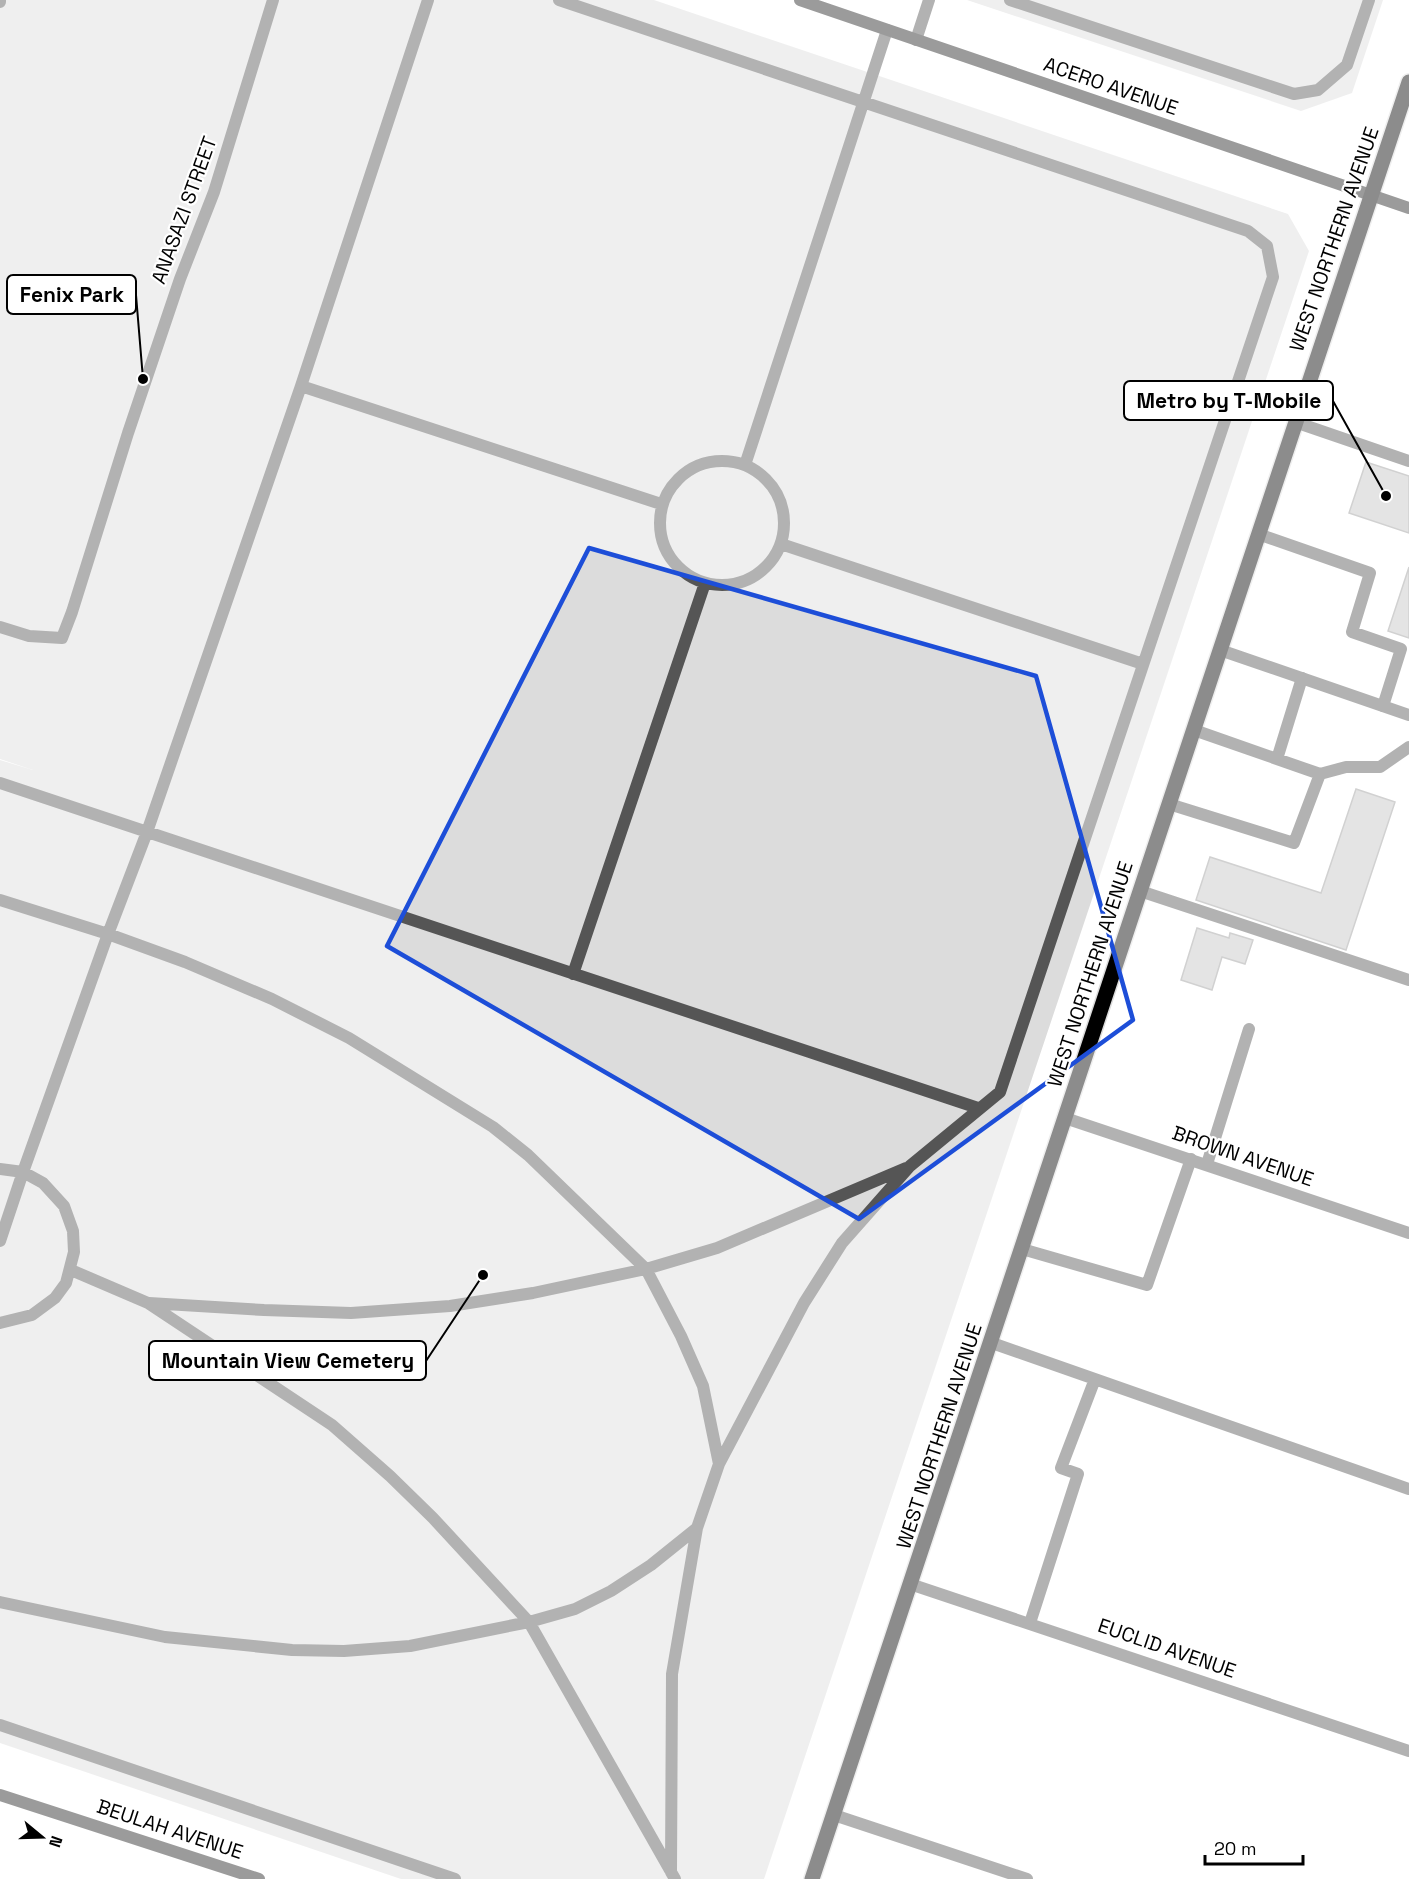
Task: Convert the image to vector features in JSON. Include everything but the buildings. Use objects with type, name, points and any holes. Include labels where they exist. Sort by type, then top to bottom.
[{"type":"main road","name":"WEST NORTHERN AVENUE","points":[[812,1879],[913,1585],[1294,422],[1409,82]]},
{"type":"street","name":"ANASAZI STREET","points":[[0,627],[28,636],[62,638],[180,279],[214,192],[273,0]]},
{"type":"street","points":[[0,1241],[108,934],[147,832],[301,386],[428,0]]},
{"type":"street","points":[[559,0],[1248,231],[1267,246],[1273,277],[999,1092],[910,1166],[842,1243],[804,1303],[719,1464],[697,1528],[672,1674],[673,1875]]},
{"type":"street","name":"ACERO AVENUE","points":[[800,0],[1409,208]]},
{"type":"street","points":[[916,40],[929,0]]},
{"type":"street","points":[[1010,0],[1294,93],[1318,90],[1347,65],[1369,0]]},
{"type":"street","points":[[745,465],[887,30]]},
{"type":"street","points":[[301,386],[661,504]]},
{"type":"street","points":[[1294,422],[1409,461]]},
{"type":"street","points":[[724,460],[745,465],[758,472],[770,483],[780,499],[784,524],[781,544],[771,562],[752,577],[731,585],[705,583],[683,572],[669,556],[661,533],[661,504],[682,475],[702,464],[724,460]]},
{"type":"street","points":[[1258,534],[1370,573],[1352,632],[1401,649],[1383,706]]},
{"type":"street","points":[[781,544],[1143,664]]},
{"type":"street","points":[[573,974],[705,583]]},
{"type":"street","points":[[1220,650],[1409,715]]},
{"type":"street","points":[[1277,759],[1302,678]]},
{"type":"street","points":[[1194,730],[1320,774],[1346,767],[1380,767],[1409,747]]},
{"type":"street","points":[[1169,804],[1294,843],[1320,774]]},
{"type":"street","points":[[0,783],[978,1108]]},
{"type":"street","points":[[1140,891],[1409,980]]},
{"type":"street","points":[[0,900],[108,934],[185,962],[282,1004],[349,1038],[493,1127],[528,1155],[646,1269],[681,1336],[703,1386],[719,1464]]},
{"type":"street","points":[[1207,1164],[1249,1029]]},
{"type":"street","name":"BROWN AVENUE","points":[[1065,1118],[1409,1233]]},
{"type":"street","points":[[1022,1249],[1147,1285],[1191,1159]]},
{"type":"street","points":[[148,1303],[351,1313],[450,1306],[533,1293],[646,1269],[717,1248],[910,1166]]},
{"type":"street","points":[[0,1169],[23,1172],[43,1183],[63,1206],[73,1231],[74,1252],[66,1283],[55,1298],[32,1315],[0,1323]]},
{"type":"street","points":[[70,1270],[148,1303],[332,1425],[433,1518],[529,1622],[673,1875]]},
{"type":"street","points":[[992,1344],[1409,1489]]},
{"type":"street","points":[[1030,1623],[1078,1474],[1061,1468],[1095,1379]]},
{"type":"street","points":[[0,1602],[165,1637],[292,1650],[344,1651],[410,1646],[529,1622],[575,1609],[611,1591],[651,1565],[697,1528]]},
{"type":"street","name":"EUCLID AVENUE","points":[[913,1585],[1409,1750]]},
{"type":"street","points":[[0,1725],[455,1879]]},
{"type":"street","name":"BEULAH AVENUE","points":[[0,1795],[259,1879]]},
{"type":"street","points":[[834,1815],[1027,1879]]},
{"type":"highlighted area","points":[[589,548],[1036,676],[1133,1020],[859,1219],[387,946]]},
{"type":"shaded area","points":[[0,0],[654,0],[1288,214],[1309,251],[764,1879],[401,1879],[0,1743],[0,760],[33,770],[0,759]]},
{"type":"shaded area","points":[[967,0],[1383,0],[1352,93],[1301,111]]},
{"type":"place","name":"Fenix Park","points":[[143,379]]},
{"type":"place","name":"Metro by T-Mobile","points":[[1386,496]]},
{"type":"place","name":"Mountain View Cemetery","points":[[483,1275]]}]
